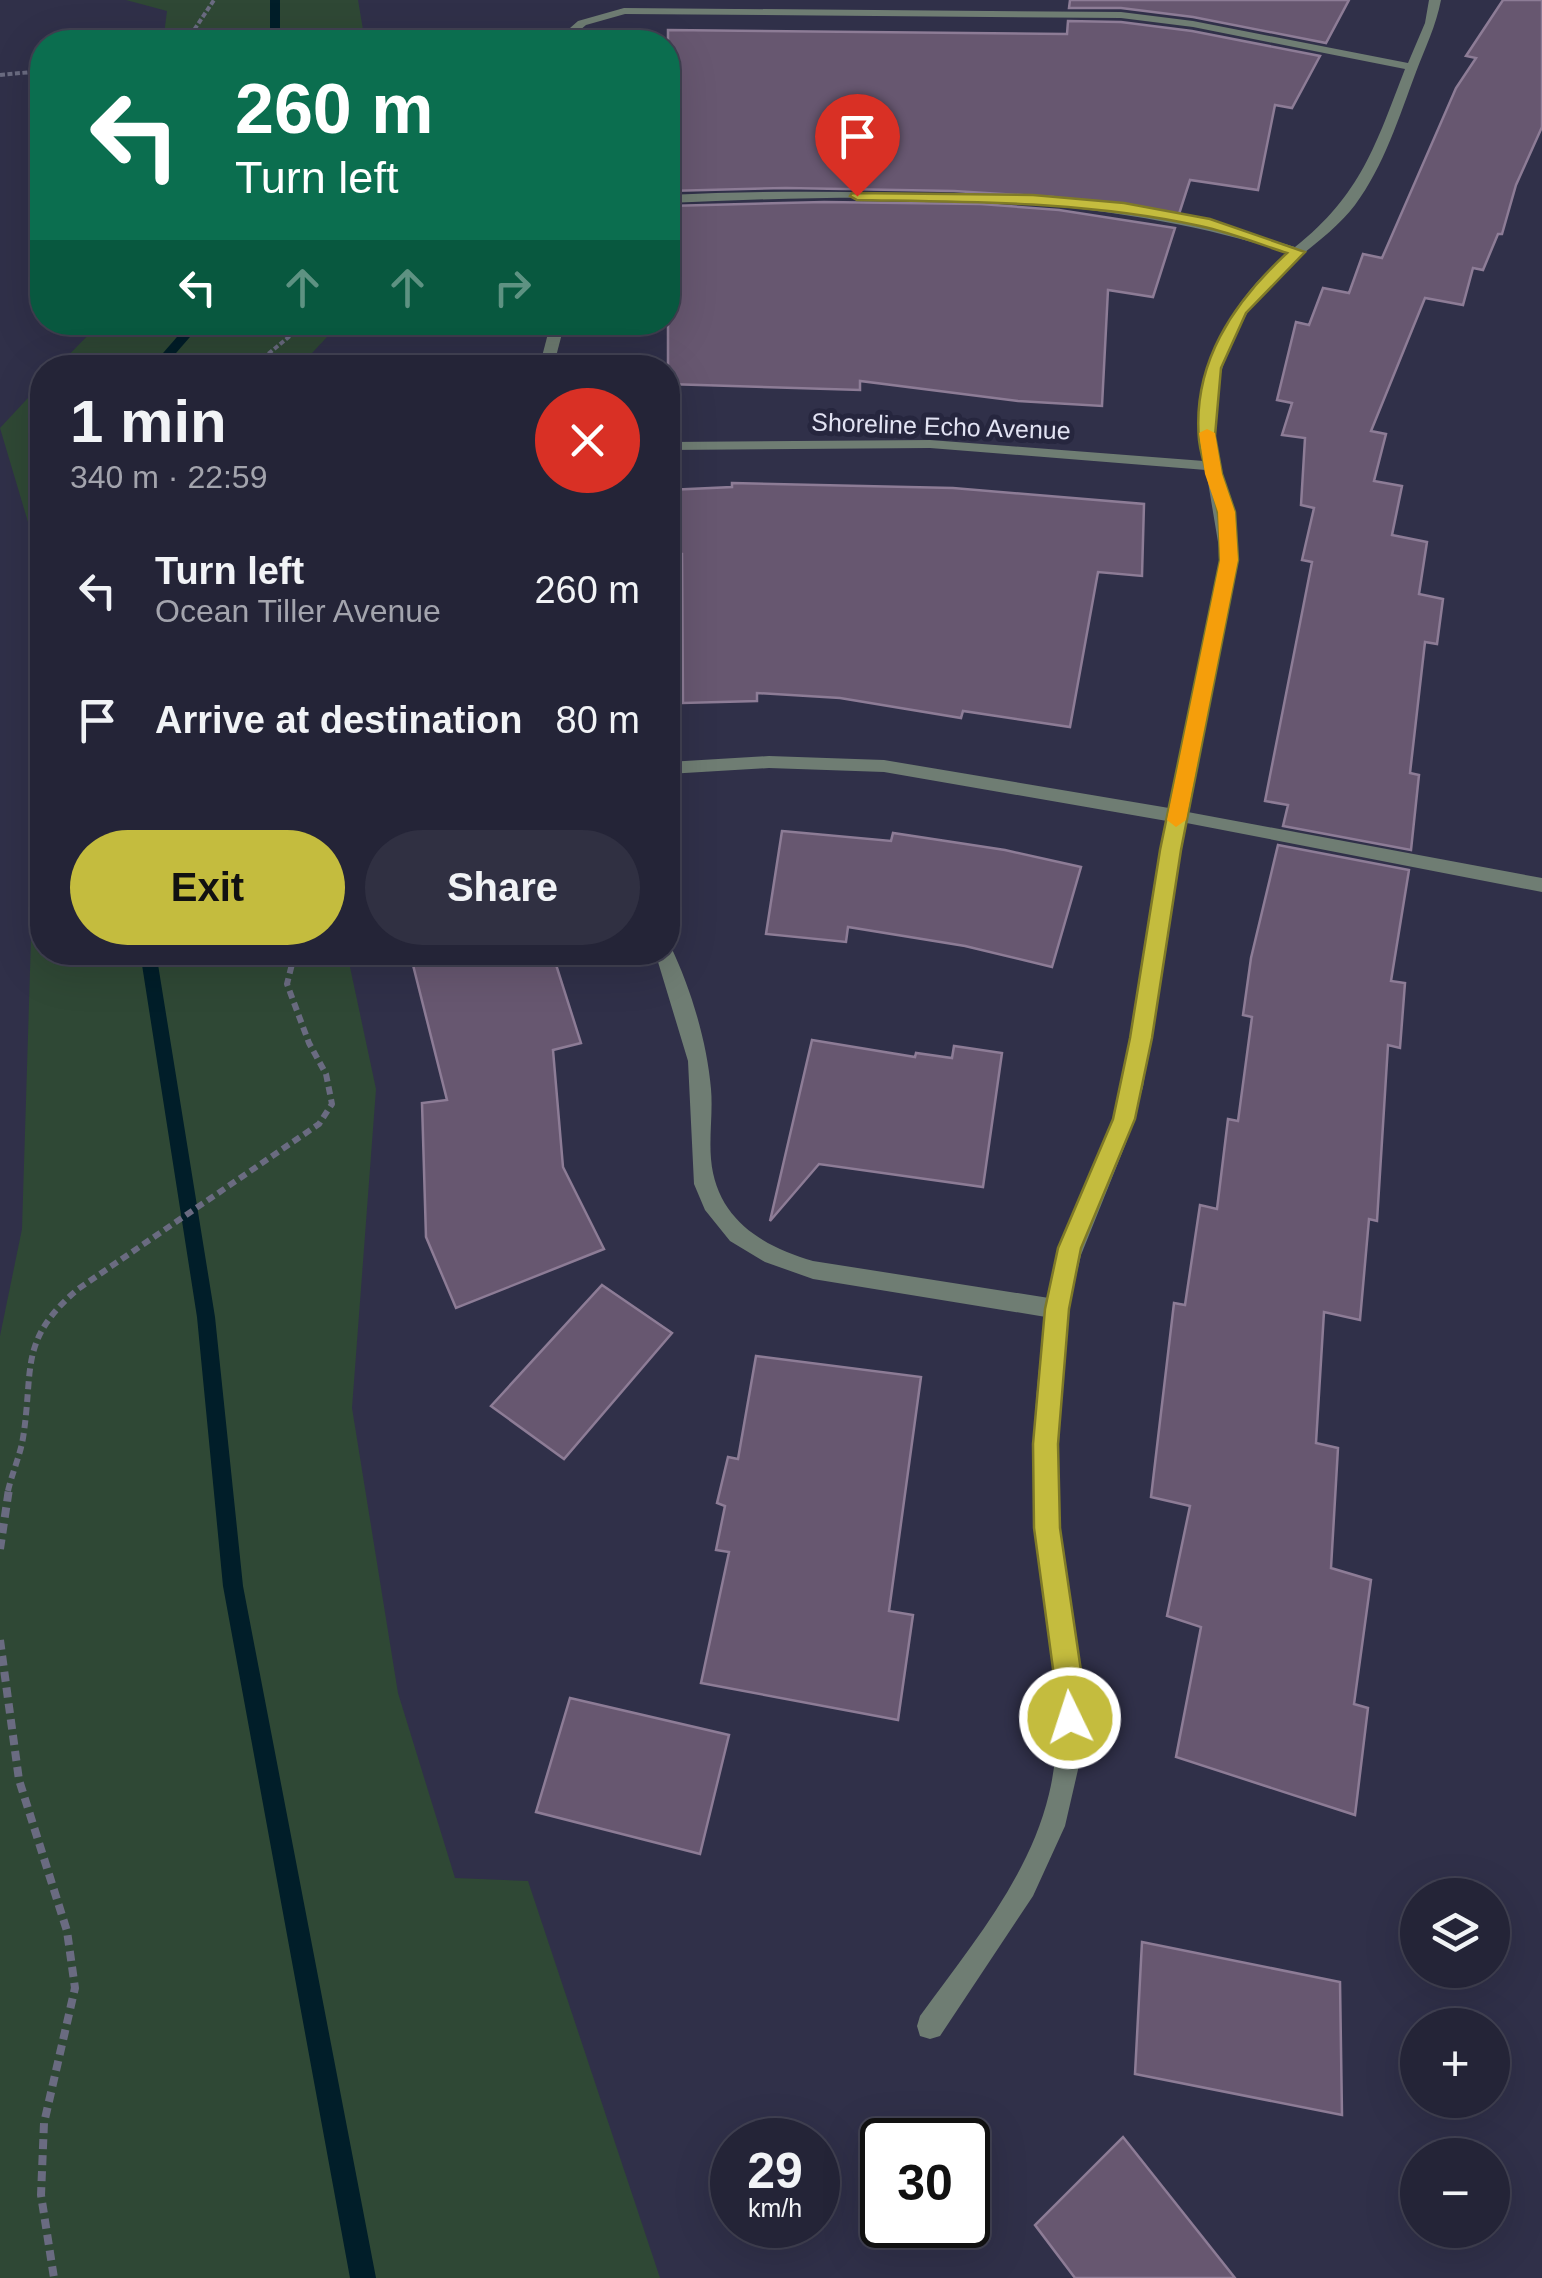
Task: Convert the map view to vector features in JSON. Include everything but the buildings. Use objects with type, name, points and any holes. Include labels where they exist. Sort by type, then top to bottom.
[{"type":"street","points":[[930,2026],[1026,1886],[1048,1841],[1063,1793],[1070,1744],[1070,1691],[1047,1528],[1046,1444],[1057,1309],[1070,1248],[1124,1119],[1177,816],[1229,560],[1226,512],[1212,466],[1207,401],[1213,368],[1225,337],[1257,289],[1333,222],[1358,191],[1430,23],[1435,0]]},
{"type":"street","points":[[574,30],[608,14],[640,10],[970,6],[1155,18],[1412,67]]},
{"type":"street","points":[[680,199],[840,196],[1084,203],[1205,222],[1298,252]]},
{"type":"street","name":"Shoreline Echo Avenue","points":[[680,446],[930,444],[1212,466]]},
{"type":"street","points":[[680,767],[769,762],[884,766],[1542,885]]},
{"type":"street","points":[[668,965],[696,1053],[702,1106],[702,1180],[724,1223],[748,1246],[778,1262],[812,1270],[1057,1309]]},
{"type":"path","points":[[194,30],[214,0]]},
{"type":"path","points":[[0,75],[30,71]]},
{"type":"path","points":[[267,355],[291,335]]},
{"type":"path","points":[[0,1549],[9,1487],[23,1440],[30,1352],[52,1311],[78,1288],[319,1124],[332,1104],[326,1074],[309,1043],[287,984],[292,965]]},
{"type":"path","points":[[0,1640],[19,1780],[67,1930],[75,1988],[44,2123],[41,2195],[54,2278]]},
{"type":"green space","points":[[126,0],[358,0],[363,30],[165,30],[167,11]]},
{"type":"green space","points":[[88,335],[329,335],[310,355],[68,355]]},
{"type":"green space","points":[[30,396],[30,529],[0,428]]},
{"type":"green space","points":[[30,965],[350,965],[376,1089],[352,1408],[398,1693],[455,1878],[528,1881],[660,2278],[0,2278],[0,1336],[22,1229]]},
{"type":"waterway","points":[[275,0],[275,30]]},
{"type":"waterway","points":[[168,355],[185,335]]},
{"type":"waterway","points":[[150,965],[206,1317],[233,1586],[363,2278]]},
{"type":"slow traffic","points":[[1176,820],[1229,560],[1226,512],[1213,474],[1207,433]]},
{"type":"route","points":[[857,196],[1033,199],[1124,208],[1205,222],[1298,252],[1257,289],[1239,312],[1213,368],[1207,401],[1207,436],[1213,474],[1226,512],[1229,560],[1170,850],[1141,1038],[1124,1119],[1070,1248],[1057,1309],[1046,1444],[1047,1528],[1070,1691],[1070,1718]]}]
